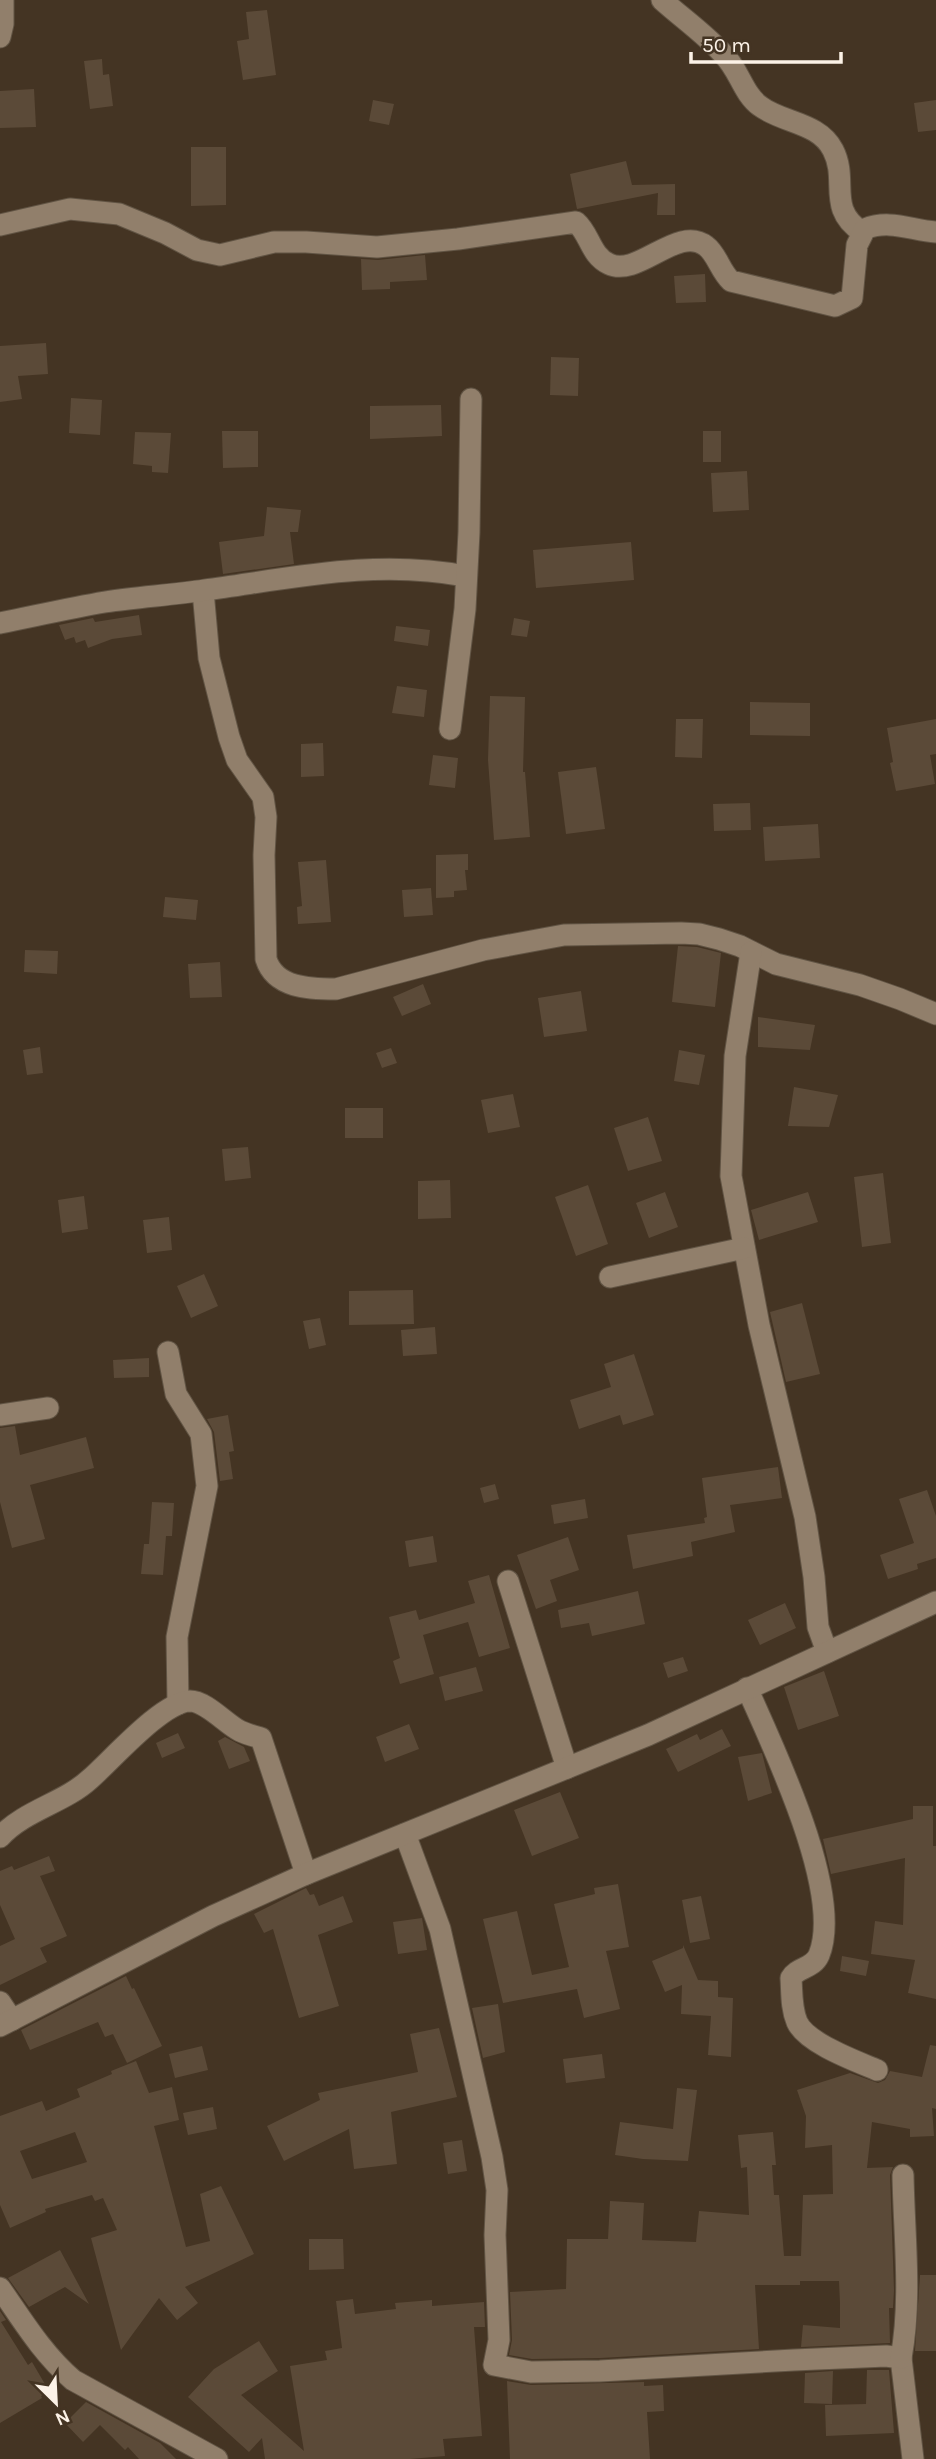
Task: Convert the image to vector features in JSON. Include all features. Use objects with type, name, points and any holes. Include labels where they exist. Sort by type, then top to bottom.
[{"type":"street","points":[[0,37],[4,24],[3,0]]},
{"type":"street","points":[[662,0],[724,54],[755,102],[775,114],[804,125],[830,144],[837,161],[843,212],[852,225],[862,232]]},
{"type":"street","points":[[0,225],[70,209],[119,214],[197,250],[220,255],[281,242],[377,247],[576,222],[592,250],[612,265],[629,264],[685,241],[703,243],[731,281],[835,306],[852,298],[857,245],[862,232],[881,224],[936,232]]},
{"type":"street","points":[[450,729],[465,609],[471,399]]},
{"type":"street","points":[[0,623],[104,602],[347,570],[441,571],[465,576]]},
{"type":"street","points":[[203,591],[209,658],[229,737],[237,760],[263,797],[266,817],[266,959],[269,970],[275,977],[315,989],[336,989],[483,950],[585,933],[699,934],[740,946],[776,964],[885,993],[936,1014]]},
{"type":"street","points":[[751,952],[735,1056],[731,1176],[759,1325],[806,1517],[818,1627],[827,1652]]},
{"type":"street","points":[[610,1277],[744,1248]]},
{"type":"street","points":[[169,1352],[176,1394],[201,1434],[207,1486],[177,1636],[178,1704]]},
{"type":"street","points":[[0,1415],[48,1408]]},
{"type":"street","points":[[508,1581],[567,1768]]},
{"type":"street","points":[[0,2002],[6,2023],[213,1916],[306,1874],[648,1735],[936,1602]]},
{"type":"street","points":[[747,1688],[793,1795],[813,1857],[821,1898],[823,1941],[818,1958],[791,1978],[796,2021],[801,2029],[818,2041],[877,2070]]},
{"type":"street","points":[[0,1837],[26,1816],[85,1784],[129,1740],[178,1704],[197,1702],[242,1732],[261,1738],[306,1874]]},
{"type":"street","points":[[405,1833],[440,1929],[492,2157],[497,2190],[495,2235],[499,2340],[494,2365],[531,2372],[600,2371],[807,2359],[886,2356],[901,2358]]},
{"type":"street","points":[[903,2175],[905,2338],[901,2358],[914,2459]]},
{"type":"street","points":[[0,2288],[38,2346],[73,2380],[217,2459]]},
{"type":"building","points":[[267,10],[276,75],[243,80],[237,41],[249,39],[246,12]]},
{"type":"building","points":[[102,59],[103,75],[109,74],[113,106],[90,109],[84,61]]},
{"type":"building","points":[[34,89],[36,127],[0,128],[0,91]]},
{"type":"building","points":[[373,100],[394,104],[389,125],[369,121]]},
{"type":"building","points":[[936,100],[936,130],[918,132],[914,103]]},
{"type":"building","points":[[191,147],[226,147],[226,205],[191,206]]},
{"type":"building","points":[[626,161],[632,185],[675,184],[675,215],[657,215],[658,193],[577,209],[570,174]]},
{"type":"building","points":[[425,255],[427,280],[390,282],[390,289],[362,290],[361,259]]},
{"type":"building","points":[[705,274],[706,302],[676,303],[674,276]]},
{"type":"building","points":[[46,343],[48,374],[18,376],[22,399],[0,402],[0,346]]},
{"type":"building","points":[[551,357],[579,358],[578,396],[550,395]]},
{"type":"building","points":[[71,398],[102,400],[100,435],[69,433]]},
{"type":"building","points":[[441,405],[442,436],[370,439],[370,406]]},
{"type":"building","points":[[222,431],[258,431],[258,467],[223,468]]},
{"type":"building","points":[[703,431],[721,431],[721,462],[703,462]]},
{"type":"building","points":[[135,432],[171,433],[168,473],[152,472],[152,466],[133,464]]},
{"type":"building","points":[[747,471],[749,510],[713,512],[711,473]]},
{"type":"building","points":[[267,507],[301,510],[298,532],[290,532],[294,564],[223,574],[219,542],[264,536]]},
{"type":"building","points":[[631,542],[634,580],[536,588],[533,550]]},
{"type":"building","points":[[139,615],[142,635],[112,639],[88,648],[85,640],[76,643],[74,637],[65,640],[59,625],[93,618],[95,622]]},
{"type":"building","points":[[514,618],[530,621],[527,637],[511,635]]},
{"type":"building","points":[[396,626],[430,630],[428,646],[394,641]]},
{"type":"building","points":[[397,686],[427,690],[424,717],[392,713]]},
{"type":"building","points":[[490,696],[525,697],[523,772],[530,837],[494,840],[488,760]]},
{"type":"building","points":[[750,702],[810,703],[810,736],[750,735]]},
{"type":"building","points":[[676,719],[703,719],[702,758],[675,757]]},
{"type":"building","points":[[936,719],[936,754],[930,755],[935,784],[896,791],[887,728]]},
{"type":"building","points":[[323,743],[324,776],[301,777],[301,744]]},
{"type":"building","points":[[433,755],[458,758],[455,788],[429,785]]},
{"type":"building","points":[[596,767],[605,829],[566,834],[558,772]]},
{"type":"building","points":[[750,803],[751,830],[714,831],[713,804]]},
{"type":"building","points":[[818,824],[820,858],[765,861],[763,827]]},
{"type":"building","points":[[468,854],[468,870],[465,870],[467,890],[454,891],[454,897],[436,898],[436,855]]},
{"type":"building","points":[[326,860],[331,922],[298,924],[297,907],[302,906],[298,862]]},
{"type":"building","points":[[431,888],[433,915],[404,917],[402,890]]},
{"type":"building","points":[[165,897],[198,900],[196,920],[163,917]]},
{"type":"building","points":[[678,946],[721,953],[715,1007],[672,1002]]},
{"type":"building","points":[[25,950],[58,951],[57,974],[24,972]]},
{"type":"building","points":[[220,962],[222,997],[190,998],[188,964]]},
{"type":"building","points":[[423,984],[431,1004],[402,1016],[393,997]]},
{"type":"building","points":[[581,991],[587,1031],[544,1037],[538,998]]},
{"type":"building","points":[[758,1017],[815,1025],[810,1050],[758,1047]]},
{"type":"building","points":[[40,1047],[43,1073],[27,1075],[23,1050]]},
{"type":"building","points":[[391,1048],[397,1063],[382,1068],[376,1053]]},
{"type":"building","points":[[679,1050],[705,1055],[699,1085],[674,1081]]},
{"type":"building","points":[[794,1087],[838,1095],[829,1127],[788,1126]]},
{"type":"building","points":[[513,1094],[520,1127],[488,1133],[481,1100]]},
{"type":"building","points":[[345,1108],[383,1108],[383,1138],[345,1138]]},
{"type":"building","points":[[648,1117],[662,1161],[628,1171],[614,1128]]},
{"type":"building","points":[[248,1147],[251,1178],[225,1181],[222,1149]]},
{"type":"building","points":[[883,1173],[891,1243],[862,1247],[854,1177]]},
{"type":"building","points":[[450,1180],[451,1218],[418,1219],[418,1181]]},
{"type":"building","points":[[588,1185],[608,1244],[576,1256],[555,1197]]},
{"type":"building","points":[[665,1192],[678,1227],[649,1238],[636,1203]]},
{"type":"building","points":[[808,1192],[818,1222],[759,1240],[751,1210]]},
{"type":"building","points":[[84,1196],[88,1229],[62,1233],[58,1200]]},
{"type":"building","points":[[169,1217],[172,1250],[147,1253],[143,1220]]},
{"type":"building","points":[[204,1274],[218,1306],[191,1318],[177,1286]]},
{"type":"building","points":[[413,1290],[414,1324],[349,1325],[349,1291]]},
{"type":"building","points":[[802,1303],[820,1374],[786,1382],[770,1312]]},
{"type":"building","points":[[320,1318],[326,1345],[309,1349],[303,1321]]},
{"type":"building","points":[[435,1327],[437,1354],[403,1356],[401,1330]]},
{"type":"building","points":[[634,1354],[654,1415],[623,1425],[620,1415],[579,1429],[570,1400],[611,1387],[604,1364]]},
{"type":"building","points":[[149,1358],[149,1377],[114,1378],[113,1360]]},
{"type":"building","points":[[228,1415],[234,1451],[229,1452],[233,1479],[220,1481],[214,1432],[207,1419]]},
{"type":"building","points":[[15,1426],[20,1455],[86,1437],[94,1468],[30,1485],[45,1539],[12,1548],[0,1502],[0,1428]]},
{"type":"building","points":[[778,1467],[782,1498],[730,1505],[735,1532],[691,1542],[693,1556],[633,1569],[627,1535],[705,1523],[704,1518],[707,1517],[702,1478]]},
{"type":"building","points":[[495,1484],[499,1499],[484,1503],[480,1488]]},
{"type":"building","points":[[927,1490],[936,1516],[936,1558],[917,1564],[918,1569],[888,1579],[880,1555],[914,1543],[899,1499]]},
{"type":"building","points":[[585,1499],[588,1518],[554,1524],[551,1505]]},
{"type":"building","points":[[152,1502],[174,1503],[172,1536],[166,1536],[163,1575],[141,1574],[144,1544],[149,1544]]},
{"type":"building","points":[[433,1536],[437,1562],[409,1567],[405,1541]]},
{"type":"building","points":[[568,1537],[579,1570],[550,1580],[557,1601],[536,1609],[517,1555]]},
{"type":"building","points":[[489,1575],[510,1648],[479,1657],[468,1622],[423,1635],[434,1674],[400,1684],[393,1661],[400,1658],[389,1617],[416,1610],[419,1620],[475,1603],[468,1581]]},
{"type":"building","points":[[638,1591],[645,1624],[592,1636],[589,1623],[561,1628],[558,1610]]},
{"type":"building","points":[[785,1603],[796,1628],[760,1645],[748,1620]]},
{"type":"building","points":[[683,1657],[688,1671],[668,1678],[663,1663]]},
{"type":"building","points":[[476,1667],[483,1691],[445,1701],[439,1677]]},
{"type":"building","points":[[824,1671],[839,1716],[798,1730],[784,1687]]},
{"type":"building","points":[[409,1724],[419,1749],[385,1762],[376,1737]]},
{"type":"building","points":[[722,1729],[731,1746],[678,1772],[666,1749],[697,1734],[700,1740]]},
{"type":"building","points":[[178,1733],[185,1748],[162,1758],[156,1743]]},
{"type":"building","points":[[225,1737],[244,1747],[250,1761],[229,1769],[218,1741]]},
{"type":"building","points":[[762,1753],[772,1793],[748,1801],[738,1757]]},
{"type":"building","points":[[560,1792],[579,1838],[532,1856],[514,1810]]},
{"type":"building","points":[[913,1806],[933,1806],[933,1846],[936,1846],[936,1999],[908,1993],[915,1960],[871,1954],[875,1921],[903,1925],[905,1858],[831,1874],[823,1839],[913,1819]]},
{"type":"building","points":[[49,1856],[55,1871],[40,1876],[67,1936],[40,1948],[47,1962],[0,1985],[0,1946],[15,1939],[0,1905],[0,1871],[12,1866],[14,1870]]},
{"type":"building","points":[[618,1884],[629,1947],[606,1951],[620,2009],[584,2018],[577,1989],[503,2003],[483,1919],[517,1911],[532,1975],[569,1967],[554,1904],[595,1894],[594,1888]]},
{"type":"building","points":[[306,1888],[310,1895],[314,1894],[319,1906],[343,1896],[353,1922],[318,1935],[339,2006],[299,2018],[273,1929],[264,1933],[254,1914]]},
{"type":"building","points":[[701,1896],[710,1939],[690,1943],[682,1900]]},
{"type":"building","points":[[422,1918],[427,1950],[398,1954],[393,1922]]},
{"type":"building","points":[[683,1945],[698,1980],[718,1981],[718,1997],[733,1998],[731,2057],[708,2055],[711,2016],[681,2014],[682,1985],[665,1992],[652,1961],[683,1948]]},
{"type":"building","points":[[842,1956],[869,1961],[866,1976],[840,1971]]},
{"type":"building","points":[[126,1976],[162,2046],[127,2063],[113,2034],[105,2037],[98,2022],[30,2050],[21,2030]]},
{"type":"building","points":[[498,2004],[505,2052],[483,2058],[472,2008]]},
{"type":"building","points":[[439,2028],[457,2097],[391,2112],[397,2164],[354,2169],[349,2129],[284,2161],[267,2126],[320,2100],[318,2093],[418,2072],[410,2034]]},
{"type":"building","points":[[930,2045],[936,2046],[936,2109],[932,2108],[934,2136],[910,2137],[910,2129],[872,2122],[867,2168],[893,2167],[890,2175],[894,2290],[893,2308],[889,2308],[890,2343],[801,2347],[803,2325],[840,2328],[840,2303],[839,2281],[800,2281],[800,2285],[755,2285],[759,2349],[600,2358],[532,2359],[509,2355],[512,2340],[510,2292],[566,2289],[567,2239],[608,2239],[610,2201],[644,2203],[642,2240],[696,2242],[699,2211],[749,2215],[747,2167],[741,2168],[738,2135],[773,2132],[776,2165],[772,2165],[774,2195],[779,2195],[784,2256],[801,2256],[803,2195],[833,2194],[832,2145],[805,2148],[806,2116],[797,2090],[850,2073],[878,2083],[885,2080],[890,2071],[922,2077]]},
{"type":"building","points":[[202,2046],[208,2070],[175,2078],[169,2054]]},
{"type":"building","points":[[602,2054],[605,2078],[566,2083],[563,2059]]},
{"type":"building","points":[[136,2061],[149,2093],[172,2087],[179,2120],[154,2126],[186,2247],[210,2241],[200,2194],[221,2186],[254,2254],[185,2287],[198,2303],[177,2320],[159,2298],[121,2350],[91,2238],[117,2230],[103,2198],[95,2201],[92,2195],[45,2209],[46,2212],[10,2228],[0,2205],[0,2116],[42,2101],[46,2111],[80,2097],[77,2089],[112,2074],[111,2071]],"holes":[[[75,2132],[87,2162],[32,2179],[20,2151]]]},
{"type":"building","points":[[677,2088],[697,2090],[688,2161],[615,2155],[620,2122],[673,2129]]},
{"type":"building","points":[[213,2107],[217,2129],[188,2135],[183,2113]]},
{"type":"building","points":[[462,2140],[467,2171],[448,2174],[443,2143]]},
{"type":"building","points":[[309,2239],[343,2239],[344,2269],[309,2270]]},
{"type":"building","points":[[60,2250],[89,2304],[65,2287],[29,2307],[8,2278]]},
{"type":"building","points":[[920,2275],[936,2275],[936,2351],[915,2351]]},
{"type":"building","points":[[353,2299],[355,2314],[396,2309],[395,2303],[432,2300],[432,2306],[484,2302],[485,2327],[474,2327],[482,2436],[443,2439],[445,2456],[410,2459],[265,2459],[262,2438],[249,2452],[188,2397],[214,2369],[259,2341],[278,2371],[241,2395],[304,2451],[290,2366],[327,2360],[325,2351],[342,2348],[336,2301]]},
{"type":"building","points":[[0,2311],[6,2320],[1,2322],[28,2365],[32,2362],[49,2391],[0,2423]]},
{"type":"building","points":[[867,2370],[889,2370],[894,2433],[826,2436],[825,2405],[866,2404]]},
{"type":"building","points":[[833,2371],[832,2404],[804,2403],[805,2373]]},
{"type":"building","points":[[507,2381],[531,2385],[644,2382],[644,2386],[663,2385],[664,2411],[647,2412],[650,2459],[510,2459]]},
{"type":"building","points":[[86,2402],[160,2443],[176,2459],[139,2459],[128,2447],[125,2450],[100,2425],[83,2442],[65,2423]]}]
